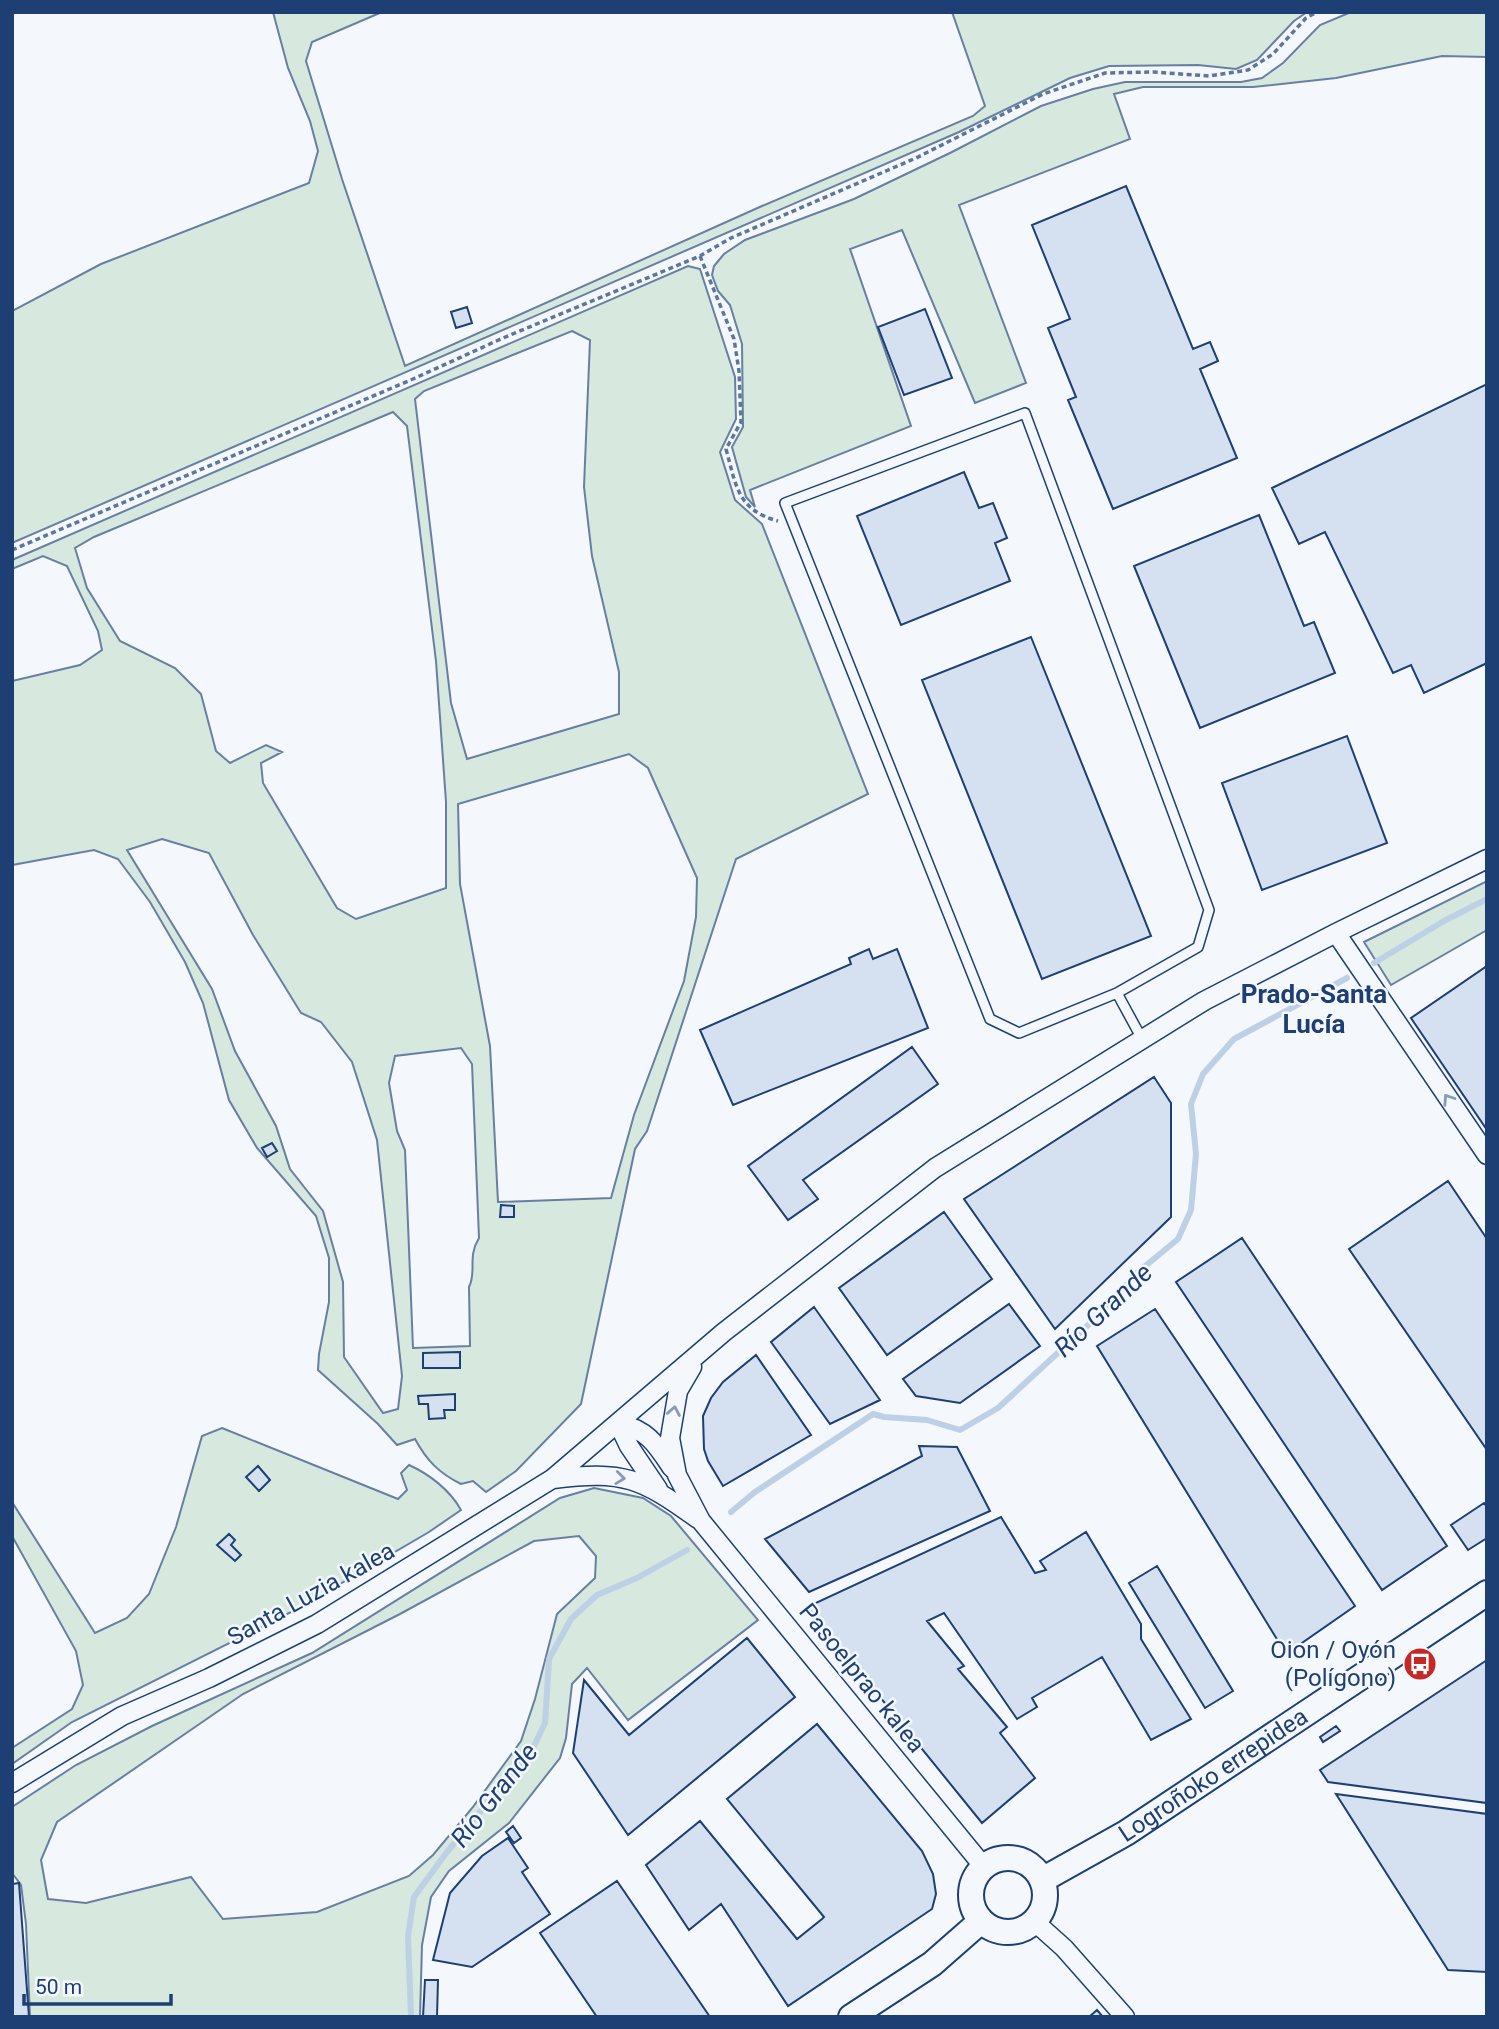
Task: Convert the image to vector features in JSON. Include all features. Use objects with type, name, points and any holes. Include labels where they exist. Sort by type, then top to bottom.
[{"type":"main road","name":"Logroñoko errepidea","points":[[1042,1880],[1126,1833],[1487,1593]]},
{"type":"main road","points":[[999,1859],[1017,1859],[1032,1867],[1042,1880],[1045,1895],[1043,1909],[1035,1922],[1025,1928],[1014,1932],[991,1928],[981,1921],[975,1911],[971,1899],[976,1876],[984,1867],[999,1859]]},
{"type":"main road","points":[[851,2017],[932,1964],[981,1921]]},
{"type":"street","name":"Santa Luzia kalea","points":[[12,1783],[122,1716],[209,1678],[317,1624],[552,1479],[735,1323],[936,1168],[1205,1001],[1487,859]]},
{"type":"street","points":[[1336,933],[1487,1155]]},
{"type":"street","points":[[677,1475],[670,1438],[678,1391],[699,1353]]},
{"type":"street","points":[[618,1423],[634,1427],[652,1438],[677,1475],[701,1521]]},
{"type":"street","points":[[618,1423],[629,1446],[660,1492]]},
{"type":"street","points":[[552,1479],[590,1474],[630,1478],[660,1492],[701,1521]]},
{"type":"street","name":"Pasoelprao kalea","points":[[701,1521],[984,1867]]},
{"type":"street","points":[[1035,1922],[1064,1948],[1125,2017]]},
{"type":"lane","points":[[1025,413],[1209,910],[1198,947],[1117,993],[1019,1032],[990,1019],[785,503],[1025,413]]},
{"type":"lane","points":[[1117,993],[1142,1039]]},
{"type":"path","points":[[12,550],[503,338],[701,256],[731,238],[916,158],[1043,94],[1105,73],[1153,72],[1209,76],[1248,70],[1273,54],[1306,18],[1317,12]]},
{"type":"path","points":[[701,256],[736,349],[740,422],[726,449],[740,497],[759,516],[793,525]]},
{"type":"shaded area","points":[[273,12],[382,12],[312,42],[306,61],[342,179],[405,366],[762,206],[973,116],[985,106],[952,12],[1307,12],[1294,21],[1257,60],[1236,69],[1198,65],[1109,66],[1070,78],[959,132],[12,543],[12,311],[101,264],[309,183],[318,151],[310,121],[288,68]]},
{"type":"shaded area","points":[[1351,12],[1487,12],[1487,57],[1442,56],[1336,78],[1253,87],[1143,87],[1114,94],[1130,139],[959,205],[1026,383],[975,403],[902,230],[850,249],[911,426],[750,490],[755,507],[746,497],[732,447],[743,427],[742,344],[730,305],[718,291],[712,275],[714,266],[724,254],[745,240],[854,199],[1041,106],[1125,82],[1241,82],[1262,78],[1283,63],[1320,25]]},
{"type":"shaded area","points":[[688,266],[700,269],[735,377],[736,419],[720,452],[735,500],[762,524],[868,794],[736,859],[647,1131],[635,1149],[581,1404],[516,1471],[486,1492],[473,1481],[461,1484],[446,1475],[434,1466],[415,1439],[397,1445],[378,1424],[318,1370],[329,1302],[329,1258],[316,1216],[257,1148],[229,1100],[203,1003],[185,962],[150,902],[118,859],[94,850],[12,865],[12,681],[80,665],[102,650],[98,631],[67,566],[43,556],[12,569],[12,560]],"holes":[[[572,331],[590,340],[584,487],[592,556],[619,672],[619,714],[467,759],[451,703],[415,399],[424,391]],[[393,412],[407,426],[436,661],[446,802],[446,888],[356,919],[337,908],[263,783],[261,763],[282,752],[266,745],[230,763],[216,751],[201,694],[175,668],[120,641],[87,588],[75,548],[94,537]],[[629,754],[648,768],[697,878],[696,917],[684,981],[634,1115],[611,1198],[498,1202],[490,1046],[460,884],[458,804]],[[162,839],[209,853],[253,935],[301,1013],[321,1022],[352,1062],[377,1140],[402,1376],[398,1409],[383,1413],[344,1357],[343,1282],[323,1211],[290,1169],[276,1126],[235,1051],[212,989],[127,850]],[[461,1048],[472,1064],[479,1238],[475,1245],[469,1287],[470,1346],[413,1348],[405,1150],[397,1131],[389,1083],[395,1056]]]},
{"type":"shaded area","points":[[1487,881],[1487,930],[1391,985],[1364,942]]},
{"type":"shaded area","points":[[222,1428],[398,1499],[407,1490],[401,1473],[409,1465],[438,1483],[461,1510],[429,1532],[297,1609],[72,1722],[12,1764],[12,1748],[72,1709],[83,1685],[76,1651],[12,1536],[12,1502],[95,1633],[127,1618],[149,1594],[176,1527],[202,1436]]},
{"type":"shaded area","points":[[594,1488],[643,1498],[671,1516],[758,1620],[628,1720],[587,1668],[572,1684],[566,1738],[560,1758],[509,1823],[449,1871],[431,1897],[422,1945],[420,2017],[30,2017],[26,1924],[21,1885],[12,1873],[12,1807],[76,1765],[152,1726],[312,1653],[560,1498]],"holes":[[[579,1536],[596,1556],[595,1578],[557,1614],[521,1741],[473,1807],[433,1855],[409,1876],[317,1912],[223,1919],[191,1877],[86,1903],[48,1899],[41,1860],[57,1822],[243,1694],[400,1614],[534,1541]]]},
{"type":"building","points":[[1126,186],[1193,349],[1210,342],[1218,361],[1200,369],[1237,458],[1113,509],[1068,400],[1076,397],[1048,328],[1070,319],[1032,225]]},
{"type":"building","points":[[467,307],[472,323],[456,328],[451,312]]},
{"type":"building","points":[[925,309],[952,378],[904,395],[878,327]]},
{"type":"building","points":[[1487,384],[1487,663],[1424,693],[1411,665],[1393,673],[1325,532],[1299,544],[1272,488]]},
{"type":"building","points":[[964,472],[979,508],[993,503],[1007,538],[995,543],[1010,581],[901,625],[857,516]]},
{"type":"building","points":[[1259,515],[1304,626],[1314,622],[1335,673],[1200,728],[1134,566]]},
{"type":"building","points":[[1031,637],[1151,936],[1042,979],[922,680]]},
{"type":"building","points":[[1347,736],[1387,843],[1262,890],[1222,783]]},
{"type":"building","points":[[869,949],[873,959],[897,949],[928,1028],[733,1105],[700,1030],[851,964],[849,958]]},
{"type":"building","points":[[1487,966],[1487,1130],[1411,1018]]},
{"type":"building","points":[[912,1047],[938,1084],[803,1180],[818,1199],[788,1220],[748,1166]]},
{"type":"building","points":[[1154,1077],[1171,1103],[1171,1217],[1055,1329],[964,1199]]},
{"type":"building","points":[[272,1143],[277,1151],[267,1157],[262,1148]]},
{"type":"building","points":[[1448,1181],[1487,1239],[1487,1450],[1349,1249]]},
{"type":"building","points":[[501,1205],[514,1206],[514,1217],[500,1217]]},
{"type":"building","points":[[944,1212],[992,1279],[887,1355],[839,1288]]},
{"type":"building","points":[[1242,1238],[1447,1546],[1382,1590],[1176,1282]]},
{"type":"building","points":[[1009,1304],[1040,1346],[960,1403],[916,1396],[903,1379]]},
{"type":"building","points":[[814,1307],[880,1400],[830,1424],[771,1342]]},
{"type":"building","points":[[1155,1309],[1355,1606],[1286,1654],[1097,1346]]},
{"type":"building","points":[[460,1352],[460,1368],[423,1368],[423,1353]]},
{"type":"building","points":[[756,1355],[811,1435],[723,1486],[704,1449],[703,1416],[711,1398],[723,1382]]},
{"type":"building","points":[[455,1394],[455,1410],[444,1410],[445,1418],[429,1419],[428,1404],[419,1404],[418,1396]]},
{"type":"building","points":[[919,1446],[957,1447],[990,1511],[809,1592],[765,1539],[922,1456]]},
{"type":"building","points":[[258,1466],[270,1480],[259,1491],[246,1477]]},
{"type":"building","points":[[1484,1503],[1487,1507],[1487,1538],[1468,1550],[1451,1525]]},
{"type":"building","points":[[1001,1517],[1035,1573],[1046,1570],[1040,1561],[1086,1532],[1141,1624],[1141,1639],[1191,1719],[1151,1740],[1102,1657],[1032,1698],[1037,1707],[1017,1719],[944,1613],[927,1621],[964,1666],[958,1669],[1007,1727],[1000,1733],[1035,1778],[982,1823],[807,1607]]},
{"type":"building","points":[[229,1534],[235,1540],[231,1545],[241,1555],[235,1561],[217,1545]]},
{"type":"building","points":[[1157,1566],[1233,1691],[1205,1708],[1129,1583]]},
{"type":"building","points":[[747,1638],[795,1697],[628,1835],[573,1753],[584,1680],[629,1735]]},
{"type":"building","points":[[1487,1660],[1487,1803],[1328,1782],[1320,1770]]},
{"type":"building","points":[[817,1724],[922,1851],[933,1874],[936,1894],[932,1909],[788,2006],[721,1904],[689,1930],[646,1865],[700,1821],[797,1939],[822,1919],[824,1917],[727,1799]]},
{"type":"building","points":[[1336,1726],[1340,1731],[1323,1742],[1320,1737]]},
{"type":"building","points":[[1336,1794],[1487,1814],[1487,1972],[1448,1970]]},
{"type":"building","points":[[513,1826],[521,1838],[514,1843],[506,1832]]},
{"type":"building","points":[[508,1838],[528,1868],[522,1872],[550,1914],[472,1967],[433,1960],[450,1893],[482,1856]]},
{"type":"building","points":[[617,1881],[710,2017],[597,2017],[540,1933]]},
{"type":"building","points":[[19,1883],[29,2017],[12,2017],[12,1884]]},
{"type":"building","points":[[425,1980],[438,1980],[437,2017],[423,2017]]},
{"type":"building","points":[[1097,2010],[1103,2017],[1089,2017]]},
{"type":"waterway","name":"Río Grande","points":[[1374,963],[1487,899]]},
{"type":"waterway","name":"Río Grande","points":[[731,1512],[755,1492],[873,1414],[927,1420],[960,1430],[998,1408],[1098,1316],[1138,1272],[1178,1239],[1191,1210],[1196,1154],[1191,1104],[1203,1074],[1234,1039],[1347,978]]},
{"type":"waterway","name":"Río Grande","points":[[411,2017],[408,1936],[414,1897],[447,1852],[533,1748],[545,1723],[549,1659],[571,1619],[597,1595],[637,1578],[687,1550]]},
{"type":"place","name":"Oion / Oyón (Polígono)","points":[[1420,1664]]},
{"type":"district","name":"Prado-Santa Lucía","points":[[1314,1009]]}]
